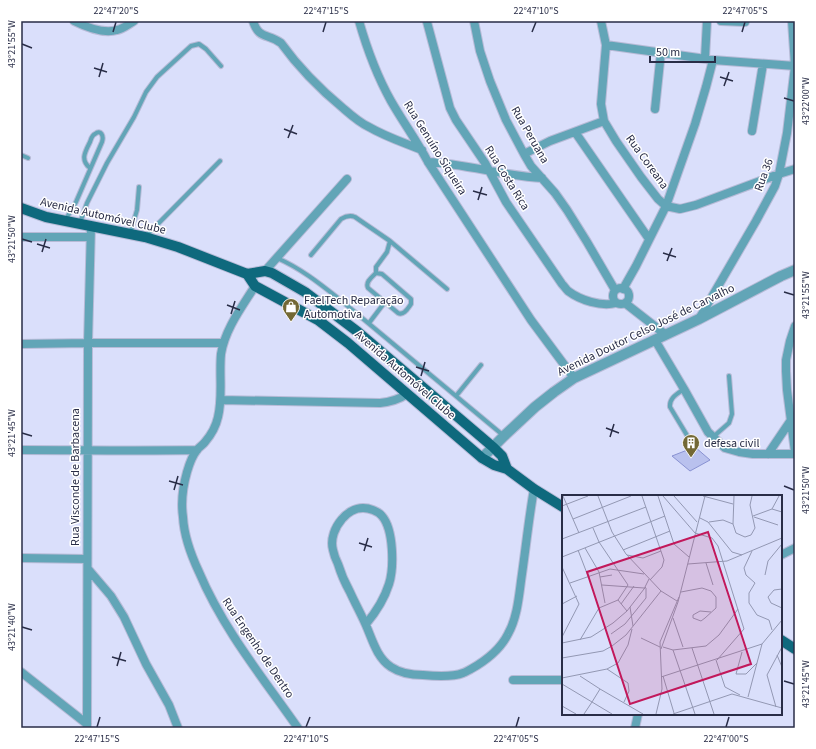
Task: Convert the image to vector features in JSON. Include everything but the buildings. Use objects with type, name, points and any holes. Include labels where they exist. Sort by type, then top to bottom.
[{"type":"main road","name":"Avenida Automóvel Clube","points":[[21,208],[46,217],[145,237],[178,247],[247,274],[255,286],[318,320],[348,343],[482,458],[494,465],[507,469],[534,489],[562,505]]},
{"type":"main road","name":"Avenida Automóvel Clube","points":[[265,271],[278,276],[305,292],[358,332],[493,447],[502,456],[507,469]]},
{"type":"main road","points":[[247,274],[265,271]]},
{"type":"main road","points":[[348,343],[358,332]]},
{"type":"main road","points":[[407,394],[416,390],[426,390]]},
{"type":"main road","points":[[782,641],[795,649]]},
{"type":"street","points":[[74,21],[93,29],[109,31],[118,30],[134,21]]},
{"type":"street","points":[[253,21],[258,32],[281,43],[312,80],[353,117],[368,127],[422,150]]},
{"type":"street","name":"Rua Genuíno Siqueira","points":[[359,21],[375,68],[391,101],[428,162],[531,320],[574,378]]},
{"type":"street","name":"Rua Peruana","points":[[474,21],[480,51],[490,81],[506,120],[524,154],[531,166],[555,193],[567,210],[619,290]]},
{"type":"street","name":"Rua Coreana","points":[[601,21],[606,45],[601,104],[604,121],[641,177],[658,199],[666,206],[680,209],[696,205],[795,169]]},
{"type":"street","points":[[619,290],[627,291],[629,295],[628,300],[620,305],[616,303],[612,297],[619,290],[636,266],[666,206],[695,124],[706,86],[709,59],[707,21]]},
{"type":"street","points":[[721,21],[745,22]]},
{"type":"street","name":"Rua 36","points":[[699,319],[756,221],[775,186],[779,174],[787,133],[795,66],[792,21]]},
{"type":"street","name":"Rua Costa Rica","points":[[426,22],[450,108],[456,120],[489,171],[506,202],[568,291],[585,300],[601,304],[616,303]]},
{"type":"street","points":[[606,45],[709,59],[795,66]]},
{"type":"street","points":[[655,109],[662,52]]},
{"type":"street","points":[[752,131],[763,64]]},
{"type":"street","points":[[524,154],[550,141],[604,121]]},
{"type":"street","points":[[575,132],[649,239]]},
{"type":"street","points":[[428,162],[451,164],[525,177],[542,178]]},
{"type":"street","points":[[265,271],[347,179]]},
{"type":"street","name":"Rua Visconde de Barbacena","points":[[87,726],[87,450],[91,226]]},
{"type":"street","points":[[21,237],[90,237]]},
{"type":"street","name":"Avenida Doutor Celso José de Carvalho","points":[[482,458],[504,436],[554,392],[574,378],[699,319],[795,270]]},
{"type":"street","name":"Rua Engenho de Dentro","points":[[255,286],[233,322],[223,343],[218,416],[212,432],[197,450],[187,471],[184,484],[183,517],[185,533],[191,554],[204,585],[225,622],[298,728]]},
{"type":"street","points":[[625,303],[666,335]]},
{"type":"street","points":[[655,340],[708,432],[725,448],[753,454],[795,453],[787,390],[786,360],[795,326]]},
{"type":"street","points":[[21,344],[88,342],[223,343]]},
{"type":"street","points":[[220,400],[380,403],[395,401],[407,394]]},
{"type":"street","points":[[768,454],[791,420]]},
{"type":"street","points":[[21,450],[197,450]]},
{"type":"street","points":[[366,624],[384,597],[389,583],[392,560],[391,539],[388,526],[382,515],[372,509],[362,508],[353,510],[344,516],[337,524],[333,536],[332,548],[342,575],[366,624],[372,642],[381,657],[391,667],[404,672],[419,675],[440,676],[463,673],[484,662],[500,647],[509,633],[515,616],[534,489]]},
{"type":"street","points":[[782,554],[795,548]]},
{"type":"street","points":[[21,558],[87,559]]},
{"type":"street","points":[[88,569],[111,596],[124,617],[146,664],[169,705],[178,728]]},
{"type":"street","points":[[21,672],[87,726]]},
{"type":"street","points":[[513,680],[562,680]]},
{"type":"street","points":[[635,728],[638,715]]},
{"type":"lane","points":[[79,224],[87,203],[107,163],[134,117],[146,92],[157,77],[190,46],[199,44],[206,48],[221,66]]},
{"type":"lane","points":[[65,221],[76,202],[104,138],[103,134],[100,132],[94,134],[85,151],[85,162],[90,168]]},
{"type":"lane","points":[[21,155],[28,158]]},
{"type":"lane","points":[[145,237],[220,162]]},
{"type":"lane","points":[[130,234],[137,210],[139,187]]},
{"type":"lane","points":[[311,255],[341,219],[348,216],[355,217],[390,241],[447,289]]},
{"type":"lane","points":[[376,273],[382,274],[411,299],[411,304],[403,314],[400,314],[367,286],[367,283],[376,273],[376,267],[387,252],[390,241]]},
{"type":"lane","points":[[277,258],[288,262],[338,298],[504,436]]},
{"type":"lane","points":[[369,323],[385,302]]},
{"type":"lane","points":[[456,396],[481,365]]},
{"type":"lane","points":[[712,437],[729,423],[732,414],[730,376]]},
{"type":"lane","points":[[684,389],[672,398],[669,404],[691,442]]},
{"type":"place","name":"FaelTech Reparação Automotiva","points":[[291,322]]},
{"type":"place","name":"defesa civil","points":[[691,458]]}]
